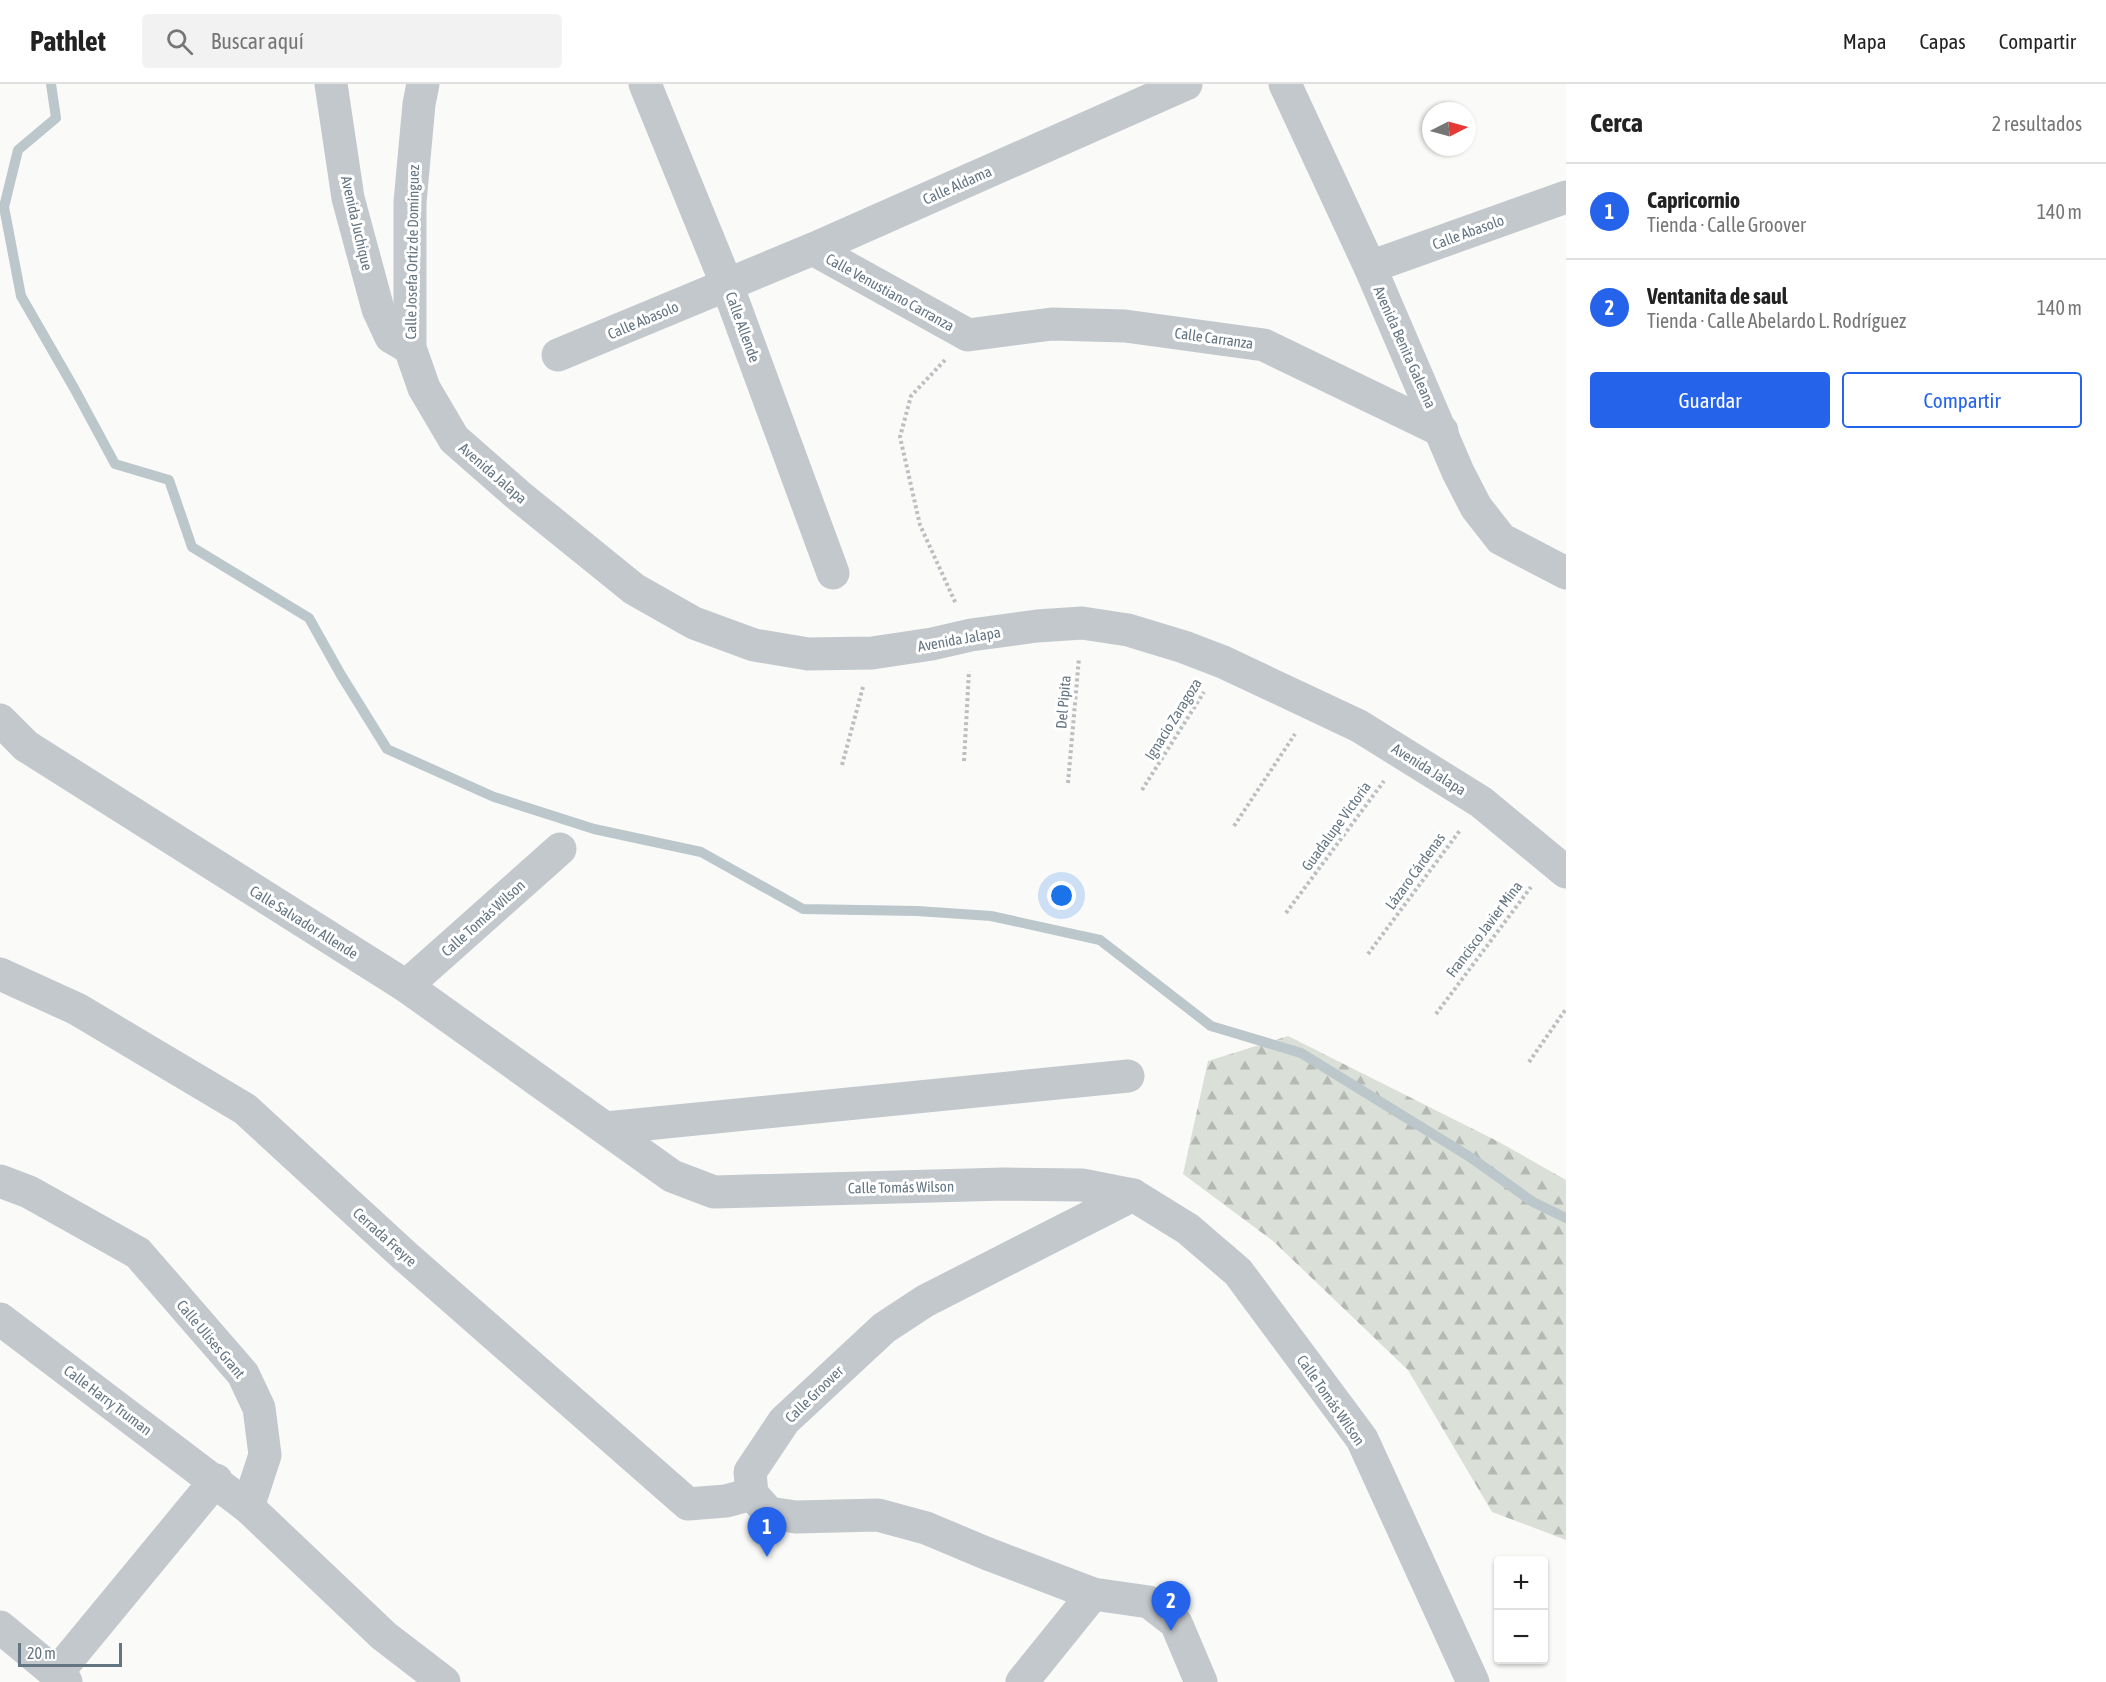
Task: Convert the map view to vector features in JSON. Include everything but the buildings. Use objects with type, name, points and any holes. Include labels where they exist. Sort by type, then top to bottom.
[{"type":"street","name":"Avenida Juchique","points":[[331,84],[348,198],[378,309],[391,337],[410,348]]},
{"type":"street","name":"Calle Josefa Ortiz de Domínguez","points":[[410,348],[410,202],[423,84]]},
{"type":"street","name":"Calle Allende","points":[[645,84],[727,285],[833,573]]},
{"type":"street","name":"Calle Aldama","points":[[727,285],[1186,84]]},
{"type":"street","name":"Avenida Benita Galeana","points":[[1286,84],[1370,267],[1458,472],[1476,507],[1501,539],[1566,573]]},
{"type":"street","name":"Calle Abasolo","points":[[1370,267],[1566,197]]},
{"type":"street","name":"Calle Venustiano Carranza","points":[[813,249],[968,335]]},
{"type":"street","name":"Calle Abasolo","points":[[558,355],[727,285]]},
{"type":"street","name":"Calle Carranza","points":[[968,335],[1052,324],[1125,326],[1264,345],[1442,431]]},
{"type":"street","name":"Avenida Jalapa","points":[[410,348],[424,388],[454,439],[518,495],[634,589],[694,623],[754,645],[808,654],[872,653],[1037,626],[1082,623],[1128,630],[1223,662],[1359,726],[1480,802],[1559,866]]},
{"type":"street","name":"Calle Salvador Allende","points":[[0,720],[26,746],[406,986],[606,1128]]},
{"type":"street","name":"Calle Tomás Wilson","points":[[406,986],[560,849]]},
{"type":"street","name":"Cerrada Freyre","points":[[0,974],[77,1009],[245,1108],[405,1256],[688,1504],[726,1501],[752,1494]]},
{"type":"street","points":[[606,1128],[1128,1077]]},
{"type":"street","name":"Calle Tomás Wilson","points":[[606,1128],[672,1176],[714,1192],[1082,1185],[1133,1195],[1188,1229],[1238,1272],[1362,1439],[1473,1682]]},
{"type":"street","name":"Calle Ulises Grant","points":[[0,1181],[29,1192],[138,1253],[243,1374],[259,1408],[265,1455],[248,1507]]},
{"type":"street","name":"Calle Groover","points":[[752,1494],[750,1472],[784,1421],[884,1328],[925,1301],[1133,1195]]},
{"type":"street","name":"Calle Harry Truman","points":[[0,1319],[216,1480],[248,1507]]},
{"type":"street","points":[[0,1628],[61,1678],[216,1480]]},
{"type":"street","points":[[752,1494],[770,1513],[796,1517],[878,1515],[926,1528],[1093,1594],[1149,1602],[1176,1623],[1201,1682]]},
{"type":"street","points":[[248,1507],[384,1636],[444,1682]]},
{"type":"street","points":[[1022,1682],[1093,1594]]},
{"type":"path","points":[[964,761],[971,635],[920,525],[900,437],[911,396],[968,335]]},
{"type":"path","name":"Del Pipita","points":[[1068,783],[1082,623]]},
{"type":"path","points":[[842,765],[872,653]]},
{"type":"path","name":"Ignacio Zaragoza","points":[[1142,790],[1223,662]]},
{"type":"path","points":[[1234,826],[1313,705]]},
{"type":"path","name":"Guadalupe Victoria","points":[[1286,913],[1404,753]]},
{"type":"path","name":"Lázaro Cárdenas","points":[[1368,954],[1480,802]]},
{"type":"path","name":"Francisco Javier Mina","points":[[1437,1014],[1559,866]]},
{"type":"path","points":[[1528,1062],[1566,1009]]},
{"type":"green space","points":[[1288,1036],[1499,1142],[1566,1180],[1566,1540],[1492,1512],[1408,1370],[1273,1241],[1183,1174],[1208,1061]]},
{"type":"waterway","points":[[51,84],[56,118],[18,150],[4,207],[21,296],[115,464],[169,480],[192,547],[309,618],[387,749],[494,797],[594,829],[701,852],[803,909],[917,911],[991,916],[1100,940],[1211,1026],[1301,1053],[1470,1157],[1533,1202],[1566,1218]]},
{"type":"place","name":"Capricornio","points":[[767,1557]]},
{"type":"place","name":"Ventanita de saul","points":[[1171,1631]]}]
